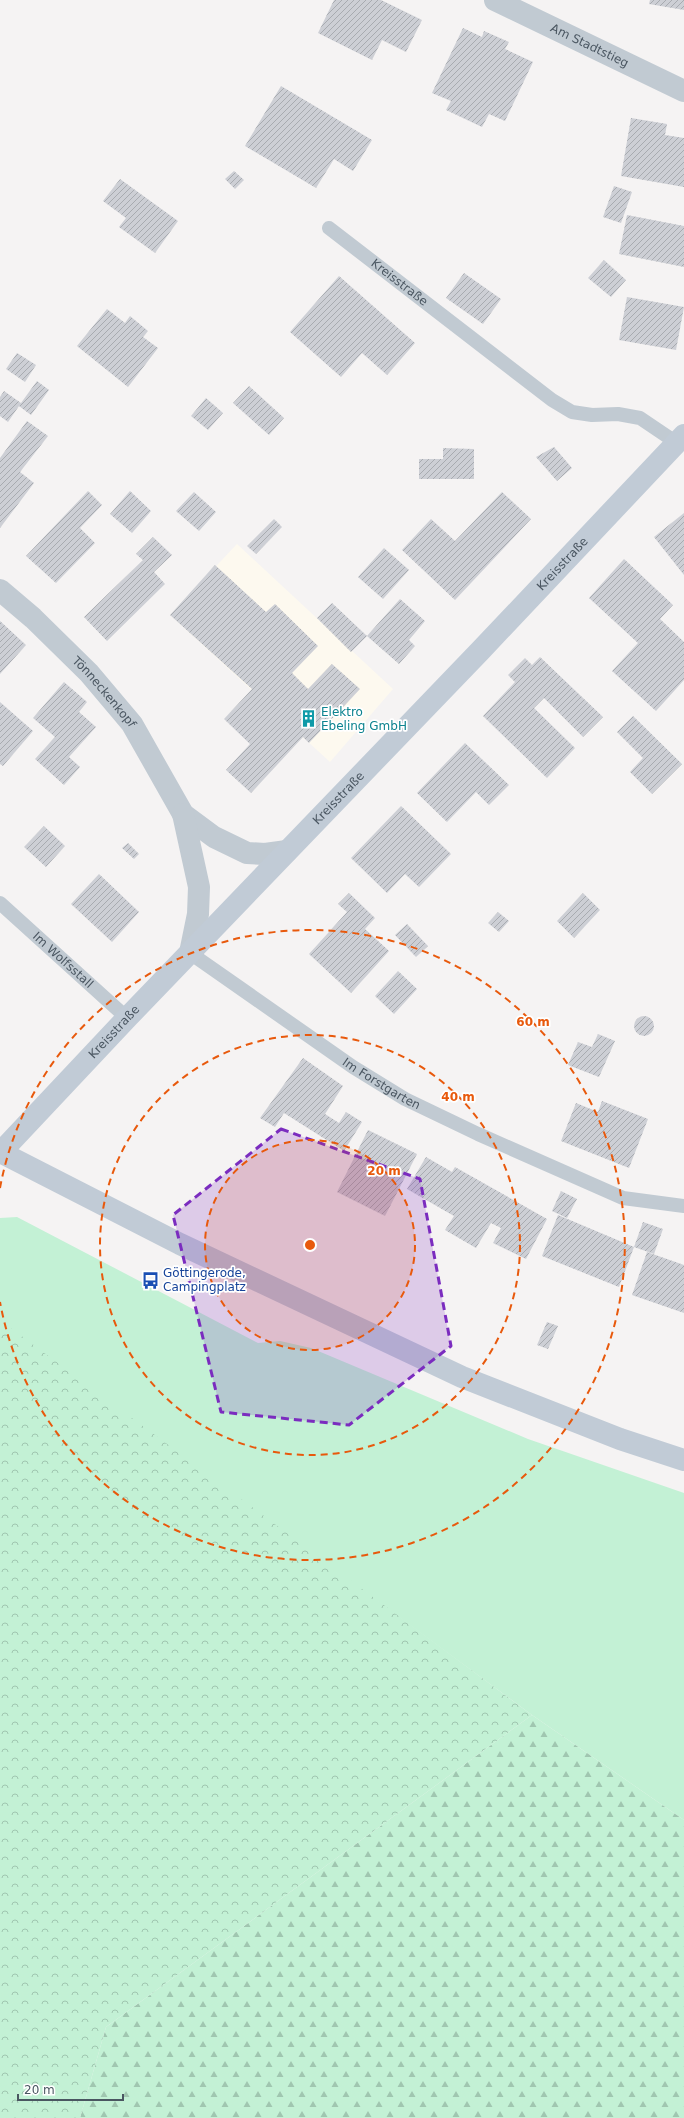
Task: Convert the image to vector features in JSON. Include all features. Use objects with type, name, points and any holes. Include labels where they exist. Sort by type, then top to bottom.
[{"type":"street","name":"Am Stadtstieg","points":[[495,0],[684,90]]},
{"type":"street","name":"Kreisstraße","points":[[0,1152],[287,850],[475,656],[680,439]]},
{"type":"street","name":"Tönneckenkopf","points":[[0,590],[33,618],[88,673],[132,724],[183,814],[200,887],[198,914],[190,953]]},
{"type":"street","name":"Tönneckenkopf","points":[[183,814],[214,837],[247,853],[265,854],[287,850]]},
{"type":"street","points":[[0,1152],[180,1244],[462,1377],[620,1439],[684,1460]]},
{"type":"lane","name":"Kreisstraße","points":[[329,228],[552,400],[572,412],[592,415],[618,414],[640,418],[680,439]]},
{"type":"lane","name":"Im Wolfsstall","points":[[0,903],[127,1018]]},
{"type":"lane","name":"Im Forstgarten","points":[[190,953],[353,1066],[405,1099],[623,1198],[684,1206]]},
{"type":"highlighted area","points":[[281,1129],[420,1179],[451,1346],[349,1425],[221,1412],[173,1215]]},
{"type":"shaded area","points":[[237,544],[393,689],[330,762],[170,615]]},
{"type":"green space","points":[[17,1217],[258,1343],[280,1341],[311,1348],[528,1439],[684,1493],[684,1820],[532,1715],[0,1323],[0,1218]]},
{"type":"green space","points":[[0,1320],[532,1715],[106,2027],[80,2118],[0,2118]]},
{"type":"green space","points":[[532,1715],[684,1820],[684,2118],[80,2118],[106,2027]]},
{"type":"building","points":[[334,0],[381,0],[422,20],[406,52],[382,40],[372,60],[318,33]]},
{"type":"building","points":[[650,0],[684,0],[684,10],[649,4]]},
{"type":"building","points":[[463,28],[482,37],[484,31],[509,42],[505,49],[533,62],[505,121],[489,114],[482,127],[446,110],[451,101],[432,93]]},
{"type":"building","points":[[281,86],[372,140],[353,171],[334,159],[316,188],[245,146]]},
{"type":"building","points":[[631,118],[667,124],[665,135],[684,138],[684,187],[621,176]]},
{"type":"building","points":[[234,171],[244,180],[235,189],[225,179]]},
{"type":"building","points":[[120,179],[178,221],[155,253],[119,227],[126,218],[103,201]]},
{"type":"building","points":[[614,186],[632,192],[621,223],[603,217]]},
{"type":"building","points":[[627,215],[684,226],[684,267],[619,254]]},
{"type":"building","points":[[604,260],[626,280],[611,297],[588,278]]},
{"type":"building","points":[[464,273],[501,299],[483,324],[446,298]]},
{"type":"building","points":[[339,276],[415,343],[387,375],[362,353],[341,377],[290,332]]},
{"type":"building","points":[[627,297],[684,307],[676,350],[619,340]]},
{"type":"building","points":[[107,309],[125,323],[130,316],[148,331],[143,337],[158,348],[128,387],[77,346]]},
{"type":"building","points":[[17,353],[36,365],[25,382],[6,369]]},
{"type":"building","points":[[37,381],[49,390],[31,415],[19,406],[8,422],[0,416],[0,397],[4,391],[21,403]]},
{"type":"building","points":[[249,386],[284,418],[269,435],[233,403]]},
{"type":"building","points":[[206,398],[223,413],[208,430],[191,416]]},
{"type":"building","points":[[27,421],[48,436],[20,472],[34,483],[0,528],[0,458]]},
{"type":"building","points":[[554,447],[572,468],[557,481],[536,457]]},
{"type":"building","points":[[443,448],[474,449],[474,479],[419,479],[419,459],[443,459]]},
{"type":"building","points":[[88,491],[102,505],[80,528],[95,543],[56,583],[26,556]]},
{"type":"building","points":[[130,491],[151,511],[132,533],[110,514]]},
{"type":"building","points":[[194,492],[216,512],[199,531],[176,511]]},
{"type":"building","points":[[502,492],[531,519],[455,600],[402,550],[431,519],[455,541]]},
{"type":"building","points":[[684,513],[684,575],[654,537]]},
{"type":"building","points":[[274,519],[282,527],[256,554],[247,546]]},
{"type":"building","points":[[153,537],[172,555],[154,572],[165,584],[107,641],[84,617],[143,560],[136,554]]},
{"type":"building","points":[[384,548],[409,570],[383,599],[358,577]]},
{"type":"building","points":[[624,559],[673,605],[660,619],[684,642],[684,680],[656,711],[612,671],[638,643],[589,598]]},
{"type":"building","points":[[215,565],[266,612],[275,604],[318,646],[292,673],[308,689],[332,664],[360,689],[309,743],[303,737],[251,793],[226,770],[250,744],[224,719],[252,689],[170,615]]},
{"type":"building","points":[[400,599],[425,621],[409,640],[415,646],[399,664],[367,636]]},
{"type":"building","points":[[332,603],[367,636],[351,652],[317,618]]},
{"type":"building","points":[[0,621],[26,645],[0,674]]},
{"type":"building","points":[[540,657],[603,717],[583,737],[544,698],[534,708],[575,748],[547,778],[483,716],[515,682],[508,675],[525,658],[532,665]]},
{"type":"building","points":[[64,682],[87,702],[79,712],[96,727],[69,757],[80,767],[64,785],[35,759],[55,737],[33,718]]},
{"type":"building","points":[[0,702],[33,731],[3,766],[0,764]]},
{"type":"building","points":[[633,716],[682,764],[652,794],[630,772],[643,758],[617,732]]},
{"type":"building","points":[[465,743],[509,785],[489,805],[476,792],[447,822],[417,793]]},
{"type":"building","points":[[401,806],[451,854],[419,887],[405,874],[387,893],[351,858]]},
{"type":"building","points":[[44,826],[65,846],[46,867],[24,847]]},
{"type":"building","points":[[128,843],[139,854],[134,859],[122,848]]},
{"type":"building","points":[[99,874],[139,912],[112,942],[71,904]]},
{"type":"building","points":[[349,893],[375,918],[365,929],[389,951],[351,993],[309,954],[347,912],[338,904]]},
{"type":"building","points":[[583,893],[600,910],[574,938],[557,921]]},
{"type":"building","points":[[498,912],[509,921],[499,932],[488,923]]},
{"type":"building","points":[[407,924],[428,946],[416,957],[395,935]]},
{"type":"building","points":[[398,971],[417,989],[394,1014],[375,996]]},
{"type":"building","points":[[644,1016],[651,1019],[654,1026],[651,1033],[644,1036],[637,1033],[634,1026],[637,1019]]},
{"type":"building","points":[[598,1034],[615,1041],[599,1077],[568,1065],[578,1042],[592,1047]]},
{"type":"building","points":[[303,1058],[343,1086],[325,1114],[339,1123],[346,1112],[362,1122],[344,1151],[284,1113],[275,1127],[260,1118]]},
{"type":"building","points":[[602,1101],[648,1119],[629,1168],[561,1141],[576,1103],[598,1112]]},
{"type":"building","points":[[368,1130],[417,1154],[385,1216],[337,1192]]},
{"type":"building","points":[[426,1157],[452,1172],[455,1167],[547,1219],[526,1259],[493,1243],[501,1228],[491,1223],[476,1248],[445,1230],[454,1216],[407,1189]]},
{"type":"building","points":[[561,1191],[577,1199],[567,1218],[552,1211]]},
{"type":"building","points":[[558,1215],[634,1247],[619,1287],[542,1256]]},
{"type":"building","points":[[643,1222],[663,1229],[654,1254],[634,1247]]},
{"type":"building","points":[[647,1252],[684,1265],[684,1313],[632,1295]]},
{"type":"building","points":[[547,1322],[558,1326],[548,1349],[537,1345]]},
{"type":"place","name":"Elektro Ebeling GmbH","points":[[308,719]]},
{"type":"place","name":"Göttingerode, Campingplatz","points":[[150,1280]]}]
